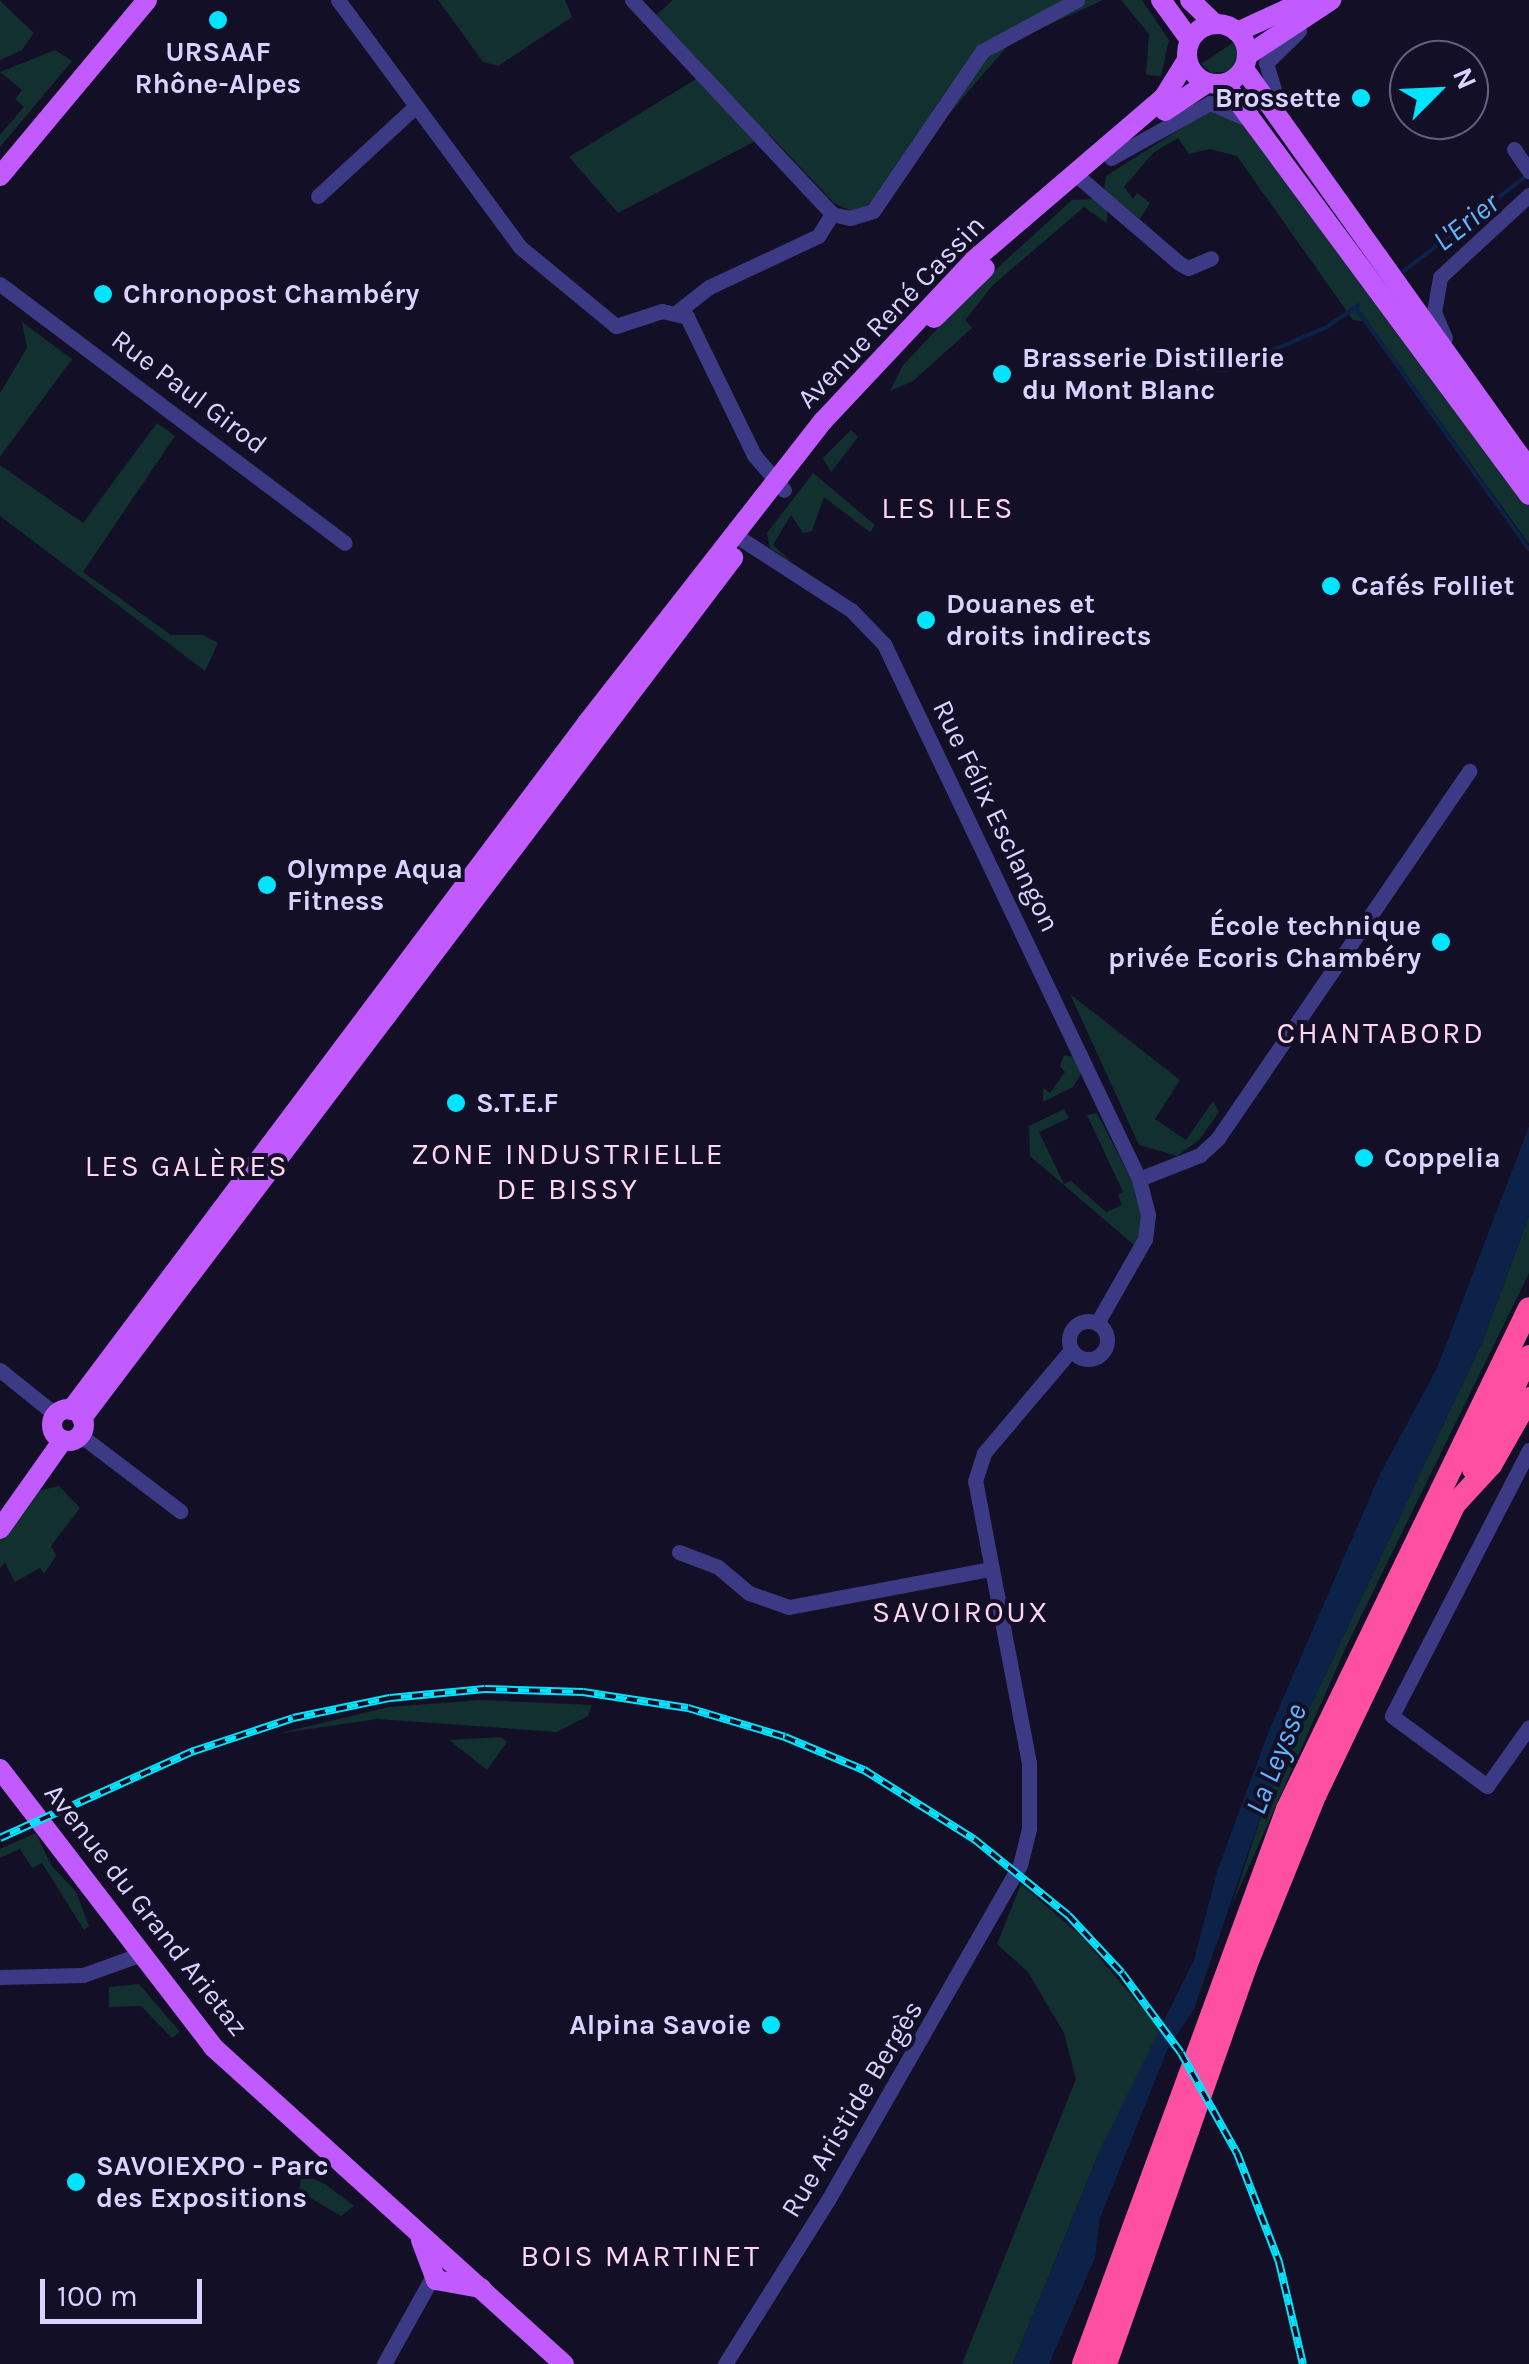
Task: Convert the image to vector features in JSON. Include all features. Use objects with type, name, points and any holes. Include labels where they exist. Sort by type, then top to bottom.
[{"type":"highway","points":[[1083,2364],[1255,1888],[1337,1698],[1529,1308]]},
{"type":"highway","points":[[1106,2364],[1288,1859],[1376,1665],[1529,1356]]},
{"type":"highway","points":[[1455,1504],[1491,1466],[1529,1398]]},
{"type":"main road","points":[[1161,0],[1189,50],[1363,266],[1529,495]]},
{"type":"main road","points":[[1190,0],[1215,24],[1238,32],[1322,1]]},
{"type":"main road","points":[[1252,65],[1322,1]]},
{"type":"main road","points":[[0,176],[144,4]]},
{"type":"main road","points":[[1189,50],[1215,24]]},
{"type":"main road","points":[[1238,32],[1252,65],[1354,229],[1529,469]]},
{"type":"main road","name":"Avenue René Cassin","points":[[68,1424],[779,485],[948,284],[1078,176],[1164,97],[1189,50]]},
{"type":"main road","name":"Avenue René Cassin","points":[[1078,176],[1111,158],[1216,83],[1252,65]]},
{"type":"main road","points":[[0,1508],[68,1424]]},
{"type":"main road","points":[[0,1529],[68,1424]]},
{"type":"main road","name":"Avenue du Grand Arietaz","points":[[0,1769],[213,2047],[386,2202],[445,2272]]},
{"type":"main road","points":[[445,2272],[481,2288],[564,2364]]},
{"type":"street","points":[[338,0],[520,247],[604,318],[622,328],[678,311],[708,287],[818,236],[832,214]]},
{"type":"street","points":[[632,0],[832,214],[850,218],[873,210],[982,51],[1077,0]]},
{"type":"street","name":"Avenue René Cassin","points":[[1111,158],[1210,103],[1236,109],[1363,266]]},
{"type":"street","points":[[318,196],[416,106]]},
{"type":"street","points":[[1078,176],[1179,264],[1188,268],[1211,258]]},
{"type":"street","points":[[1486,412],[1438,326],[1435,292],[1449,264],[1529,195]]},
{"type":"street","name":"Rue Paul Girod","points":[[0,284],[345,542]]},
{"type":"street","points":[[678,311],[779,485]]},
{"type":"street","name":"Rue Félix Esclangon","points":[[739,539],[851,610],[884,644],[1139,1179],[1148,1215],[1145,1239],[1098,1323]]},
{"type":"street","points":[[1139,1179],[1200,1155],[1218,1138],[1469,771]]},
{"type":"street","points":[[680,1552],[718,1567],[749,1593],[789,1607],[991,1568],[977,1467],[1071,1350],[1074,1326],[1098,1323],[1107,1338],[1101,1354],[1085,1359],[1071,1350]]},
{"type":"street","points":[[0,1370],[180,1510]]},
{"type":"street","points":[[1529,1450],[1392,1716],[1486,1786],[1529,1727]]},
{"type":"street","name":"Rue Aristide Bergès","points":[[725,2364],[1018,1871],[1029,1828],[1029,1763],[991,1568]]},
{"type":"street","points":[[0,1977],[83,1975],[139,1955]]},
{"type":"street","points":[[384,2364],[445,2272]]},
{"type":"green space","points":[[438,0],[565,0],[572,17],[498,66],[483,62]]},
{"type":"green space","points":[[673,0],[1103,0],[1011,42],[873,202],[853,212],[834,203],[769,134],[618,213],[569,157],[709,71],[656,15]]},
{"type":"green space","points":[[1121,0],[1142,0],[1169,40],[1161,76],[1146,75],[1149,34]]},
{"type":"green space","points":[[0,1],[34,33],[21,51],[0,60]]},
{"type":"green space","points":[[1234,42],[1238,55],[1230,71],[1212,73],[1201,64]]},
{"type":"green space","points":[[55,50],[72,61],[0,147],[0,135],[24,107],[15,99],[22,90],[0,72]]},
{"type":"green space","points":[[1213,108],[1239,120],[1529,506],[1529,544],[1368,322],[1353,320],[1237,156],[1210,149],[1189,154],[1178,138],[1153,153],[1124,187],[1133,199],[1137,193],[1150,203],[1140,219],[1104,190],[1106,176]]},
{"type":"green space","points":[[1094,199],[1107,211],[1107,223],[1084,207],[993,285],[965,320],[972,328],[913,381],[890,391],[903,365],[983,281],[1072,200]]},
{"type":"green space","points":[[22,322],[72,359],[0,457],[0,393],[27,348]]},
{"type":"green space","points":[[157,423],[175,436],[83,572],[171,635],[203,635],[218,643],[205,671],[0,516],[0,465],[83,523]]},
{"type":"green space","points":[[851,430],[858,437],[831,472],[823,458]]},
{"type":"green space","points":[[813,473],[875,525],[870,532],[824,497],[812,531],[803,533],[791,515],[773,545],[794,564],[770,548],[767,533]]},
{"type":"green space","points":[[1070,994],[1180,1080],[1155,1119],[1186,1140],[1213,1101],[1219,1112],[1199,1140],[1177,1156],[1139,1145]]},
{"type":"green space","points":[[1064,1055],[1074,1057],[1081,1074],[1073,1087],[1043,1102],[1043,1088],[1050,1093],[1065,1072],[1060,1066]]},
{"type":"green space","points":[[1064,1109],[1069,1118],[1039,1132],[1064,1184],[1071,1181],[1106,1212],[1122,1205],[1118,1195],[1123,1192],[1087,1115],[1097,1113],[1141,1199],[1142,1230],[1134,1245],[1030,1156],[1029,1126]]},
{"type":"green space","points":[[1529,1216],[1529,1273],[1346,1647],[1232,1905],[1267,1798],[1483,1340]]},
{"type":"green space","points":[[59,1486],[80,1508],[51,1546],[56,1556],[44,1574],[40,1568],[15,1582],[5,1563],[0,1568],[0,1538],[37,1491]]},
{"type":"green space","points":[[481,1700],[592,1705],[588,1716],[557,1732],[377,1719],[276,1734],[389,1707]]},
{"type":"green space","points":[[501,1737],[507,1742],[487,1770],[449,1740]]},
{"type":"green space","points":[[36,1833],[51,1865],[76,1892],[89,1926],[84,1930],[42,1863],[32,1868],[20,1849],[0,1858],[0,1849]]},
{"type":"green space","points":[[1021,1884],[1083,1938],[1161,2031],[1101,2148],[1013,2364],[962,2364],[1076,2079],[1064,2033],[1028,1972],[997,1944]]},
{"type":"green space","points":[[139,1984],[180,2032],[172,2038],[141,2006],[109,2007],[109,1987]]},
{"type":"green space","points":[[302,2174],[325,2184],[354,2206],[341,2216],[299,2191]]},
{"type":"water","name":"La Leysse","points":[[1529,1126],[1529,1216],[1483,1340],[1267,1798],[1194,2009],[1168,2048],[1100,2218],[1095,2258],[1049,2364],[1013,2364],[1101,2148],[1194,1960],[1217,1872],[1268,1733],[1380,1474],[1437,1368]]},
{"type":"waterway","name":"L'Erier","points":[[1404,271],[1526,176]]},
{"type":"waterway","points":[[1134,365],[1226,370],[1327,327],[1358,305]]},
{"type":"waterway","points":[[1355,307],[1529,549]]},
{"type":"railway","points":[[0,1838],[194,1751],[293,1718],[390,1698],[485,1689],[583,1692],[688,1708],[785,1737],[864,1770],[974,1839],[1068,1915],[1122,1973],[1181,2053],[1237,2153],[1279,2262],[1303,2364]]},
{"type":"place","name":"URSAAF Rhône-Alpes","points":[[218,20]]},
{"type":"place","name":"Brossette","points":[[1361,98]]},
{"type":"place","name":"Chronopost Chambéry","points":[[103,294]]},
{"type":"place","name":"Brasserie Distillerie du Mont Blanc","points":[[1002,374]]},
{"type":"place","name":"Cafés Folliet","points":[[1331,586]]},
{"type":"place","name":"Douanes et droits indirects","points":[[926,620]]},
{"type":"place","name":"Olympe Aqua Fitness","points":[[267,885]]},
{"type":"place","name":"École technique privée Ecoris Chambéry","points":[[1441,942]]},
{"type":"place","name":"S.T.E.F","points":[[456,1103]]},
{"type":"place","name":"Coppelia","points":[[1364,1158]]},
{"type":"place","name":"Alpina Savoie","points":[[771,2025]]},
{"type":"place","name":"SAVOIEXPO - Parc des Expositions","points":[[76,2182]]},
{"type":"district","name":"LES ILES","points":[[948,508]]},
{"type":"district","name":"CHANTABORD","points":[[1381,1033]]},
{"type":"district","name":"LES GALÈRES","points":[[187,1166]]},
{"type":"district","name":"ZONE INDUSTRIELLE DE BISSY","points":[[568,1171]]},
{"type":"district","name":"SAVOIROUX","points":[[961,1612]]},
{"type":"district","name":"BOIS MARTINET","points":[[641,2256]]}]
